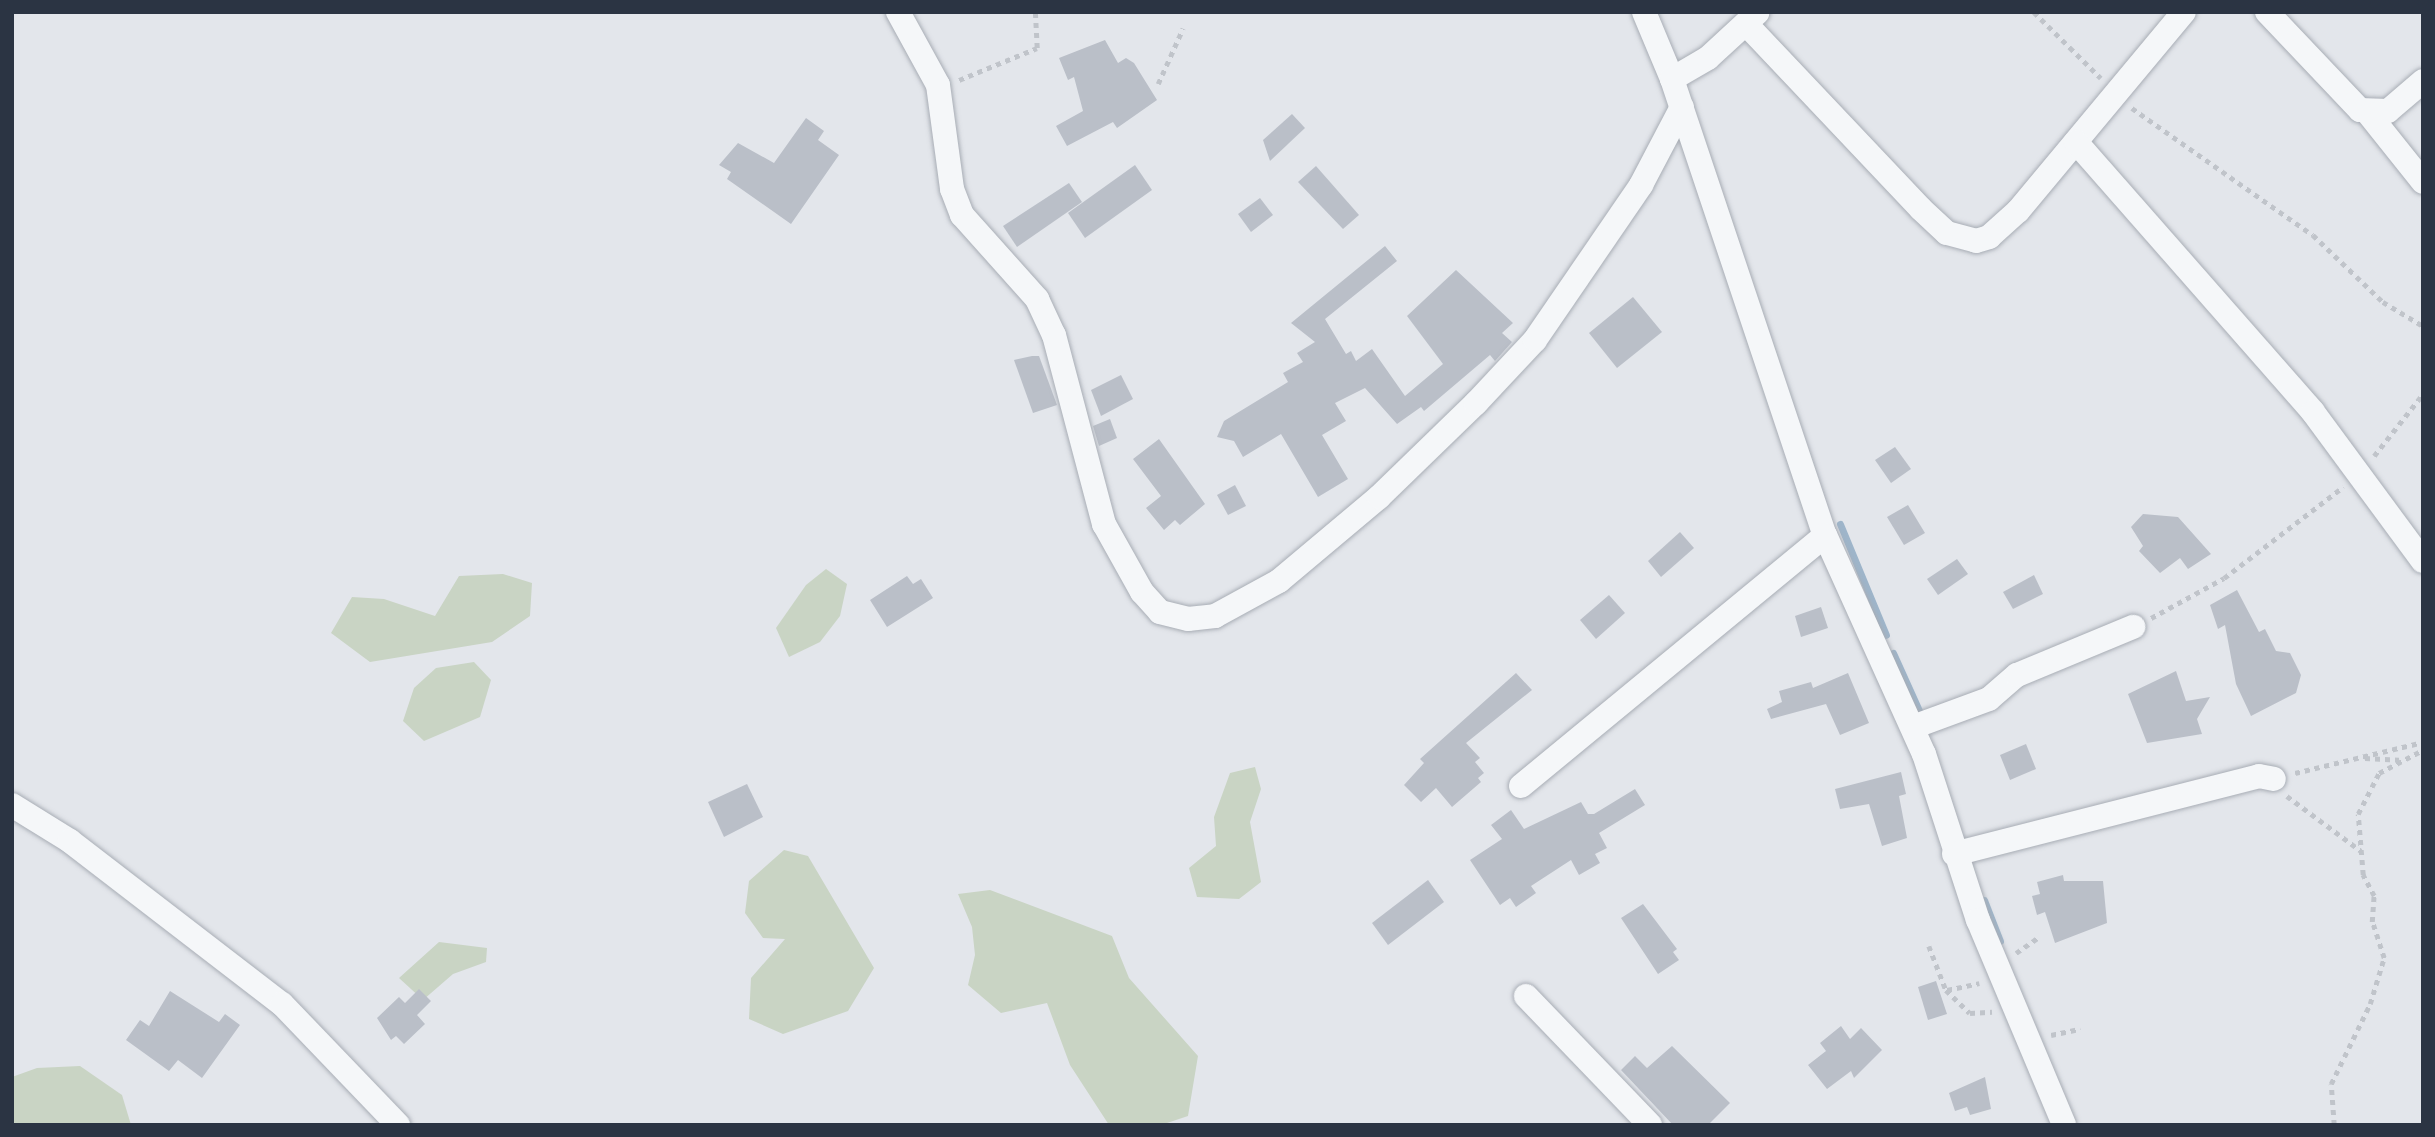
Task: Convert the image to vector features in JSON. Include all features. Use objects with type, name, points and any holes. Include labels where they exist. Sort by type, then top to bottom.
[{"type":"street","points":[[898,12],[938,85],[952,189],[962,215],[1037,299],[1054,335],[1104,524],[1142,592],[1160,612],[1188,619],[1216,616],[1279,581],[1379,497],[1484,394],[1544,329],[1641,185],[1682,107]]},
{"type":"street","points":[[1644,12],[1682,107],[1825,535],[1913,727],[1954,854],[2005,965],[2017,1014],[2064,1125]]},
{"type":"street","points":[[1672,79],[1752,19],[1920,209],[1962,239],[1989,237],[2076,142],[2184,12]]},
{"type":"street","points":[[2267,12],[2368,113],[2423,182]]},
{"type":"street","points":[[2368,113],[2399,105],[2423,81]]},
{"type":"street","points":[[2076,142],[2249,336],[2360,474],[2423,561]]},
{"type":"street","points":[[1521,786],[1825,535]]},
{"type":"street","points":[[1913,727],[1989,699],[2017,675],[2133,627]]},
{"type":"street","points":[[1954,854],[2259,776],[2274,779]]},
{"type":"street","points":[[12,805],[90,856],[282,1004],[398,1125]]},
{"type":"street","points":[[1526,996],[1650,1125]]},
{"type":"path","points":[[938,85],[1037,48],[1034,12]]},
{"type":"path","points":[[2034,12],[2117,93],[2313,235],[2383,302],[2423,326]]},
{"type":"path","points":[[1158,84],[1183,28]]},
{"type":"path","points":[[2133,627],[2224,578],[2360,474],[2423,394]]},
{"type":"path","points":[[2361,851],[2291,802],[2274,779],[2423,742]]},
{"type":"path","points":[[2334,1125],[2331,1084],[2370,1004],[2384,958],[2361,851],[2358,814],[2379,773],[2399,760],[2423,750]]},
{"type":"path","points":[[2360,757],[2399,760]]},
{"type":"path","points":[[1946,990],[1979,983],[2005,965],[2025,942],[2039,937]]},
{"type":"path","points":[[1929,946],[1946,990],[1970,1013],[2017,1014]]},
{"type":"path","points":[[2046,1036],[2080,1029]]},
{"type":"green space","points":[[826,569],[847,584],[840,616],[820,642],[789,657],[776,628],[806,585]]},
{"type":"green space","points":[[503,574],[532,583],[530,616],[492,642],[370,662],[331,633],[352,597],[384,599],[435,616],[459,576]]},
{"type":"green space","points":[[474,662],[491,680],[480,717],[424,741],[403,721],[414,688],[436,668]]},
{"type":"green space","points":[[1255,767],[1261,789],[1250,822],[1261,882],[1239,899],[1197,897],[1189,868],[1216,846],[1214,817],[1230,773]]},
{"type":"green space","points":[[784,850],[808,856],[874,968],[848,1011],[783,1034],[749,1019],[751,978],[785,939],[763,938],[745,913],[749,881]]},
{"type":"green space","points":[[990,890],[1112,936],[1129,978],[1198,1056],[1188,1116],[1161,1125],[1109,1125],[1070,1065],[1047,1003],[1001,1013],[968,985],[975,955],[972,927],[958,894]]},
{"type":"green space","points":[[439,942],[487,948],[486,962],[453,974],[423,1000],[399,978]]},
{"type":"green space","points":[[80,1066],[122,1095],[131,1125],[12,1125],[12,1077],[37,1068]]},
{"type":"building","points":[[1105,40],[1118,63],[1126,58],[1134,63],[1157,100],[1117,128],[1113,122],[1067,146],[1056,126],[1083,111],[1074,77],[1068,80],[1059,58]]},
{"type":"building","points":[[1292,114],[1305,128],[1270,161],[1263,140]]},
{"type":"building","points":[[806,118],[824,131],[818,140],[839,155],[791,224],[727,179],[731,172],[719,165],[738,143],[774,163]]},
{"type":"building","points":[[1135,165],[1152,190],[1085,238],[1068,213]]},
{"type":"building","points":[[1316,166],[1359,215],[1343,229],[1298,182]]},
{"type":"building","points":[[1069,183],[1082,202],[1017,247],[1003,226]]},
{"type":"building","points":[[1260,198],[1273,215],[1251,232],[1238,214]]},
{"type":"building","points":[[1385,246],[1397,261],[1325,319],[1346,354],[1351,351],[1356,361],[1372,349],[1405,396],[1443,364],[1407,316],[1456,270],[1513,323],[1502,333],[1512,342],[1495,361],[1490,355],[1424,411],[1421,407],[1397,424],[1365,388],[1335,403],[1346,421],[1322,435],[1348,479],[1318,497],[1281,434],[1243,457],[1234,441],[1217,437],[1224,421],[1288,382],[1283,373],[1303,362],[1297,353],[1315,342],[1291,323]]},
{"type":"building","points":[[1633,297],[1662,332],[1617,368],[1589,333]]},
{"type":"building","points":[[1039,356],[1057,405],[1033,413],[1014,360]]},
{"type":"building","points":[[1121,375],[1133,399],[1101,416],[1091,390]]},
{"type":"building","points":[[1110,419],[1117,438],[1099,446],[1093,426]]},
{"type":"building","points":[[1159,439],[1205,504],[1180,525],[1175,520],[1164,530],[1146,508],[1161,496],[1133,459]]},
{"type":"building","points":[[1895,447],[1911,469],[1891,483],[1875,460]]},
{"type":"building","points":[[1235,485],[1246,506],[1228,515],[1217,495]]},
{"type":"building","points":[[1908,505],[1925,533],[1904,545],[1887,517]]},
{"type":"building","points":[[2143,514],[2178,517],[2211,554],[2188,569],[2180,558],[2160,573],[2139,551],[2143,546],[2131,527]]},
{"type":"building","points":[[1680,532],[1694,548],[1661,577],[1648,561]]},
{"type":"building","points":[[1957,559],[1968,574],[1938,595],[1927,579]]},
{"type":"building","points":[[2034,575],[2043,594],[2013,609],[2003,592]]},
{"type":"building","points":[[907,576],[913,584],[921,579],[933,598],[887,627],[870,600]]},
{"type":"building","points":[[2237,590],[2259,632],[2265,629],[2276,651],[2290,653],[2301,675],[2296,693],[2251,716],[2236,684],[2225,625],[2218,629],[2210,605]]},
{"type":"building","points":[[1609,595],[1625,613],[1596,639],[1580,620]]},
{"type":"building","points":[[1821,607],[1828,628],[1801,637],[1795,616]]},
{"type":"building","points":[[2176,671],[2186,701],[2210,697],[2197,719],[2202,734],[2147,743],[2128,694]]},
{"type":"building","points":[[1516,673],[1532,690],[1466,743],[1480,758],[1475,762],[1484,773],[1478,778],[1481,782],[1452,807],[1436,788],[1421,802],[1404,785],[1424,763],[1420,759]]},
{"type":"building","points":[[1848,673],[1869,723],[1840,735],[1826,704],[1771,719],[1767,709],[1782,702],[1779,691],[1811,682],[1813,688]]},
{"type":"building","points":[[2026,744],[2036,769],[2010,780],[2000,755]]},
{"type":"building","points":[[1901,772],[1906,794],[1899,796],[1907,838],[1882,846],[1869,804],[1840,809],[1835,789]]},
{"type":"building","points":[[747,784],[763,817],[724,837],[708,802]]},
{"type":"building","points":[[1635,789],[1645,805],[1599,833],[1607,848],[1595,854],[1600,863],[1579,875],[1571,860],[1531,886],[1536,893],[1516,907],[1510,898],[1500,905],[1470,860],[1502,839],[1491,825],[1511,810],[1524,829],[1581,802],[1588,814],[1594,814]]},
{"type":"building","points":[[2063,875],[2064,881],[2103,881],[2107,923],[2055,943],[2045,912],[2037,915],[2032,896],[2040,894],[2037,882]]},
{"type":"building","points":[[1428,880],[1444,902],[1388,945],[1372,923]]},
{"type":"building","points":[[1643,904],[1677,949],[1673,952],[1679,960],[1658,974],[1621,918]]},
{"type":"building","points":[[1936,981],[1947,1014],[1928,1020],[1918,987]]},
{"type":"building","points":[[419,989],[431,1001],[417,1015],[425,1024],[404,1044],[396,1036],[391,1040],[377,1018],[399,997],[405,1003]]},
{"type":"building","points":[[170,991],[219,1022],[225,1014],[240,1025],[202,1078],[178,1060],[169,1071],[126,1040],[140,1020],[149,1026]]},
{"type":"building","points":[[1841,1026],[1850,1039],[1861,1028],[1882,1050],[1854,1078],[1851,1071],[1827,1089],[1808,1065],[1826,1051],[1820,1043]]},
{"type":"building","points":[[1672,1046],[1730,1103],[1708,1125],[1673,1125],[1621,1070],[1635,1056],[1647,1068]]},
{"type":"building","points":[[1985,1077],[1991,1109],[1970,1115],[1967,1107],[1955,1111],[1949,1093]]},
{"type":"waterway","points":[[1840,524],[1886,635]]},
{"type":"waterway","points":[[1893,653],[1921,715]]},
{"type":"waterway","points":[[1984,900],[2000,941]]}]
